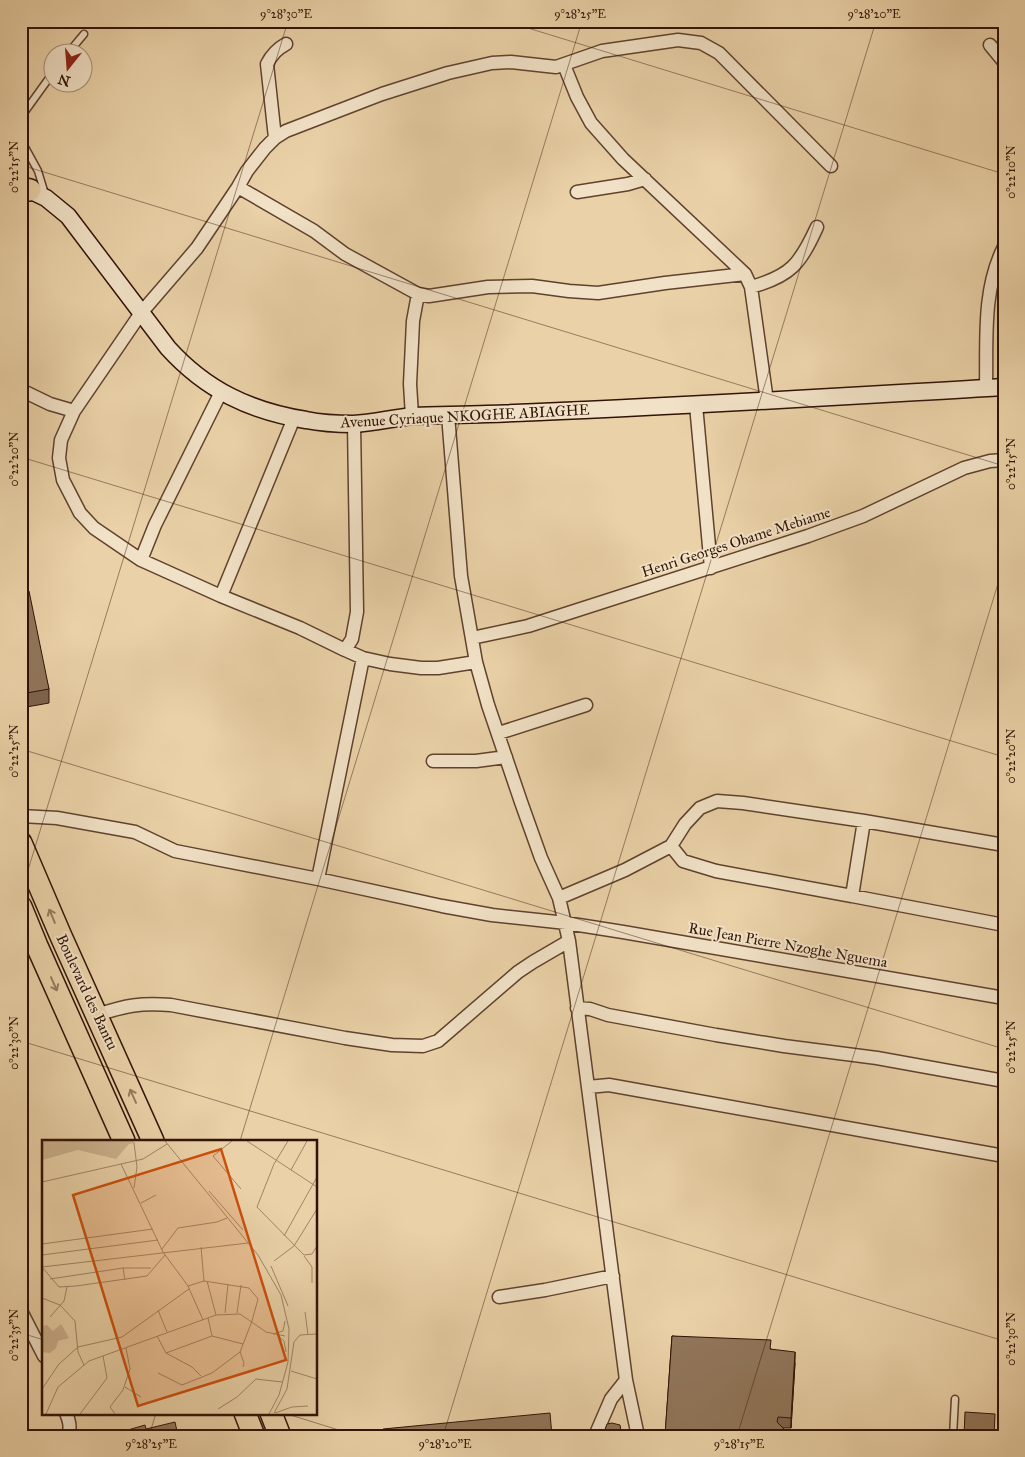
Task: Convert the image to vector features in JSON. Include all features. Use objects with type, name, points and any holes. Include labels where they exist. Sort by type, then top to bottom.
[{"type":"highway","name":"Boulevard des Bantu","points":[[21,843],[153,1140]]},
{"type":"highway","name":"Boulevard des Bantu","points":[[21,907],[124,1140]]},
{"type":"highway","points":[[246,1414],[254,1436]]},
{"type":"highway","points":[[271,1414],[280,1436]]},
{"type":"street","points":[[476,662],[438,668],[422,668],[398,666],[363,658],[300,628],[221,596],[141,560],[94,528],[80,513],[63,480],[59,458],[61,440],[74,412],[141,312],[197,248],[247,171],[275,138],[286,131],[382,94],[448,73],[492,63],[511,62],[556,67],[602,51],[678,40],[701,43],[719,53],[831,166]]},
{"type":"street","points":[[275,138],[267,64],[270,56],[286,44]]},
{"type":"street","points":[[990,45],[1004,62]]},
{"type":"street","points":[[564,65],[577,97],[591,123],[623,159],[745,274],[751,287],[767,401]]},
{"type":"street","points":[[577,192],[628,184],[644,179]]},
{"type":"street","points":[[238,187],[314,231],[345,254],[418,294],[428,296],[488,287],[532,286],[569,291],[598,292],[665,282],[745,274]]},
{"type":"street","name":"Avenue Cyriaque NKOGHE ABIAGHE","points":[[30,190],[68,216],[168,348],[184,365],[202,380],[221,392],[251,407],[294,418],[354,424],[412,416],[611,410],[1004,387]]},
{"type":"street","points":[[751,287],[773,281],[786,273],[804,253],[817,227]]},
{"type":"street","points":[[986,388],[987,312],[992,281],[1004,247]]},
{"type":"street","points":[[412,416],[410,384],[413,321],[418,294]]},
{"type":"street","points":[[21,390],[50,404],[74,412]]},
{"type":"street","points":[[141,560],[155,525],[221,392]]},
{"type":"street","points":[[696,405],[711,568]]},
{"type":"street","points":[[448,415],[461,576],[476,662],[488,705],[541,858],[559,898],[570,941],[577,1008],[626,1380],[638,1436]]},
{"type":"street","points":[[221,596],[294,418]]},
{"type":"street","points":[[345,650],[352,639],[357,612],[354,424]]},
{"type":"street","name":"Henri Georges Obame Mebiame","points":[[472,638],[528,626],[808,536],[863,516],[964,468],[990,461],[1004,460]]},
{"type":"street","points":[[318,879],[363,658]]},
{"type":"street","points":[[498,733],[586,705]]},
{"type":"street","points":[[433,761],[476,761],[506,757]]},
{"type":"street","points":[[559,898],[625,870],[671,846],[685,824],[700,808],[717,801],[743,803],[864,821],[1004,845]]},
{"type":"street","name":"Rue Jean Pierre Nzoghe Nguema","points":[[21,816],[58,818],[135,832],[175,851],[442,906],[492,915],[566,923],[1004,998]]},
{"type":"street","points":[[852,896],[864,821]]},
{"type":"street","points":[[671,846],[683,861],[716,871],[1004,925]]},
{"type":"street","points":[[97,1015],[126,1006],[145,1004],[171,1005],[345,1038],[392,1045],[423,1046],[438,1041],[518,972],[570,941]]},
{"type":"street","points":[[577,1008],[784,1046],[877,1058],[1004,1081]]},
{"type":"street","points":[[588,1087],[609,1085],[1004,1156]]},
{"type":"street","points":[[499,1297],[613,1276]]},
{"type":"street","points":[[21,1311],[42,1352]]},
{"type":"street","points":[[595,1436],[612,1399],[626,1380]]},
{"type":"street","points":[[66,1414],[70,1422],[67,1436]]},
{"type":"lane","points":[[77,42],[84,34]]},
{"type":"lane","points":[[21,117],[42,88]]},
{"type":"lane","points":[[21,140],[38,171],[30,190]]},
{"type":"lane","points":[[953,1436],[955,1399]]},
{"type":"building","points":[[29,591],[49,689],[21,694],[21,593]]},
{"type":"building","points":[[672,1336],[771,1340],[770,1349],[795,1352],[791,1418],[778,1417],[777,1422],[788,1433],[785,1436],[665,1435]]},
{"type":"building","points":[[1004,1406],[1004,1436],[1001,1436]]},
{"type":"building","points":[[965,1412],[995,1414],[994,1436],[964,1436]]},
{"type":"building","points":[[550,1413],[552,1436],[383,1436],[383,1429]]},
{"type":"building","points":[[175,1422],[178,1436],[122,1436],[121,1432],[145,1425],[146,1429]]},
{"type":"building","points":[[607,1424],[620,1425],[622,1436],[603,1436]]}]
